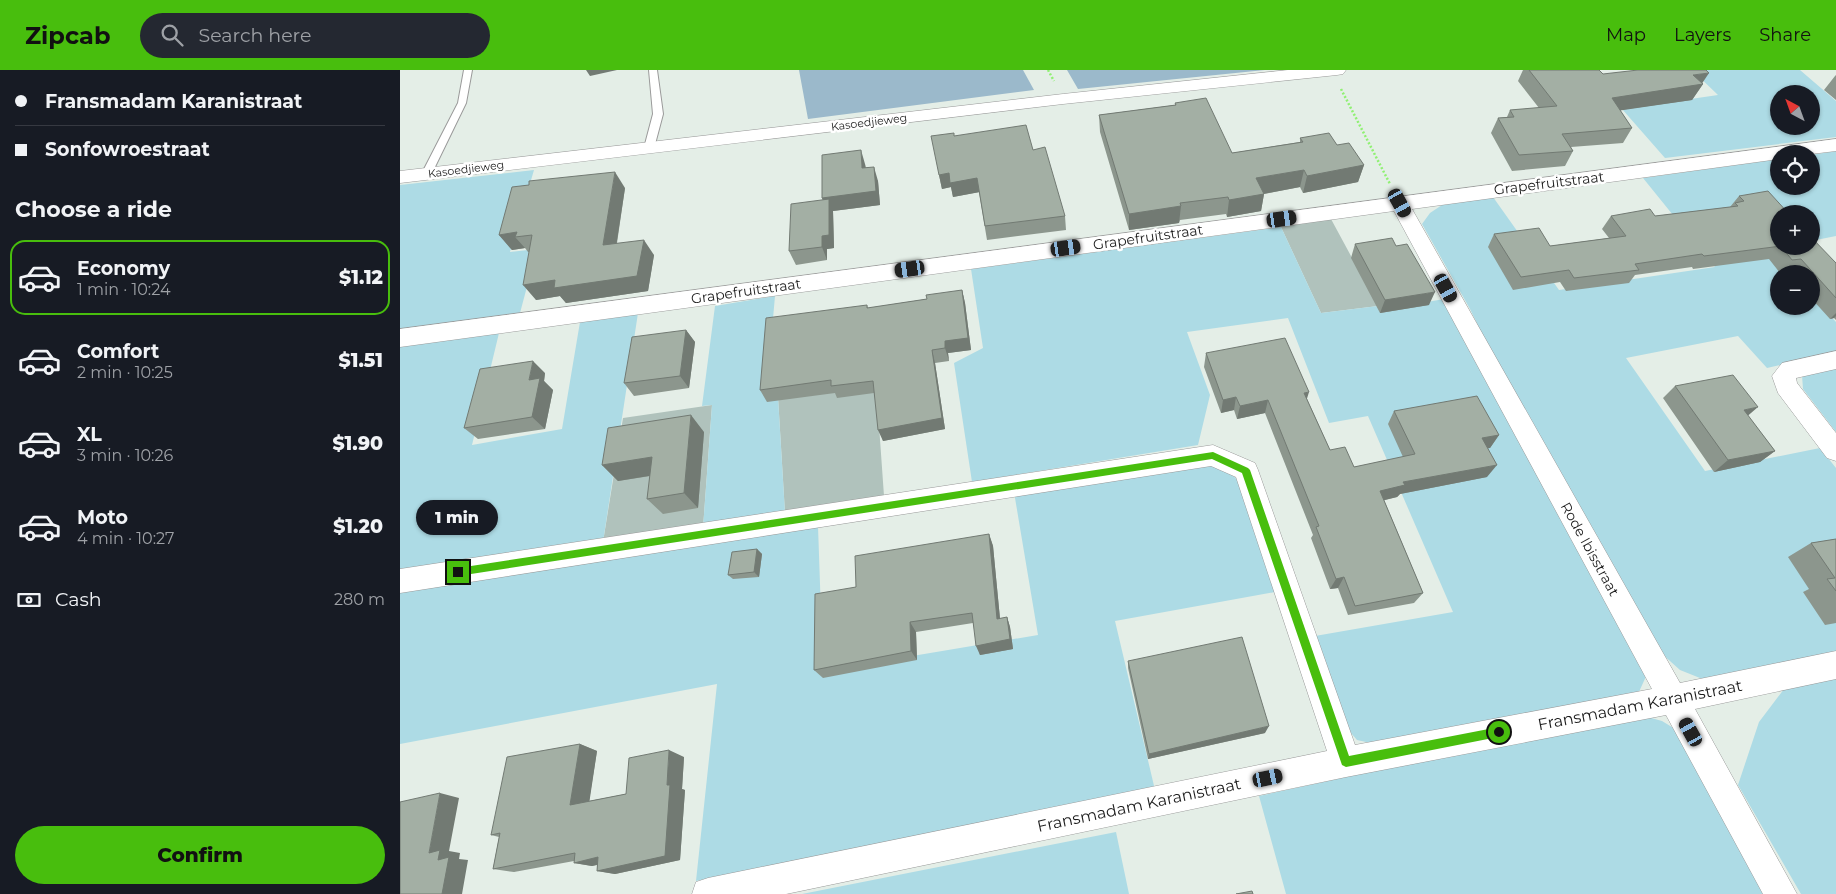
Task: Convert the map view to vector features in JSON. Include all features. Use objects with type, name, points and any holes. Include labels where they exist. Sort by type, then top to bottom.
[{"type":"street","name":"Kasoedjieweg","points":[[400,177],[1063,99],[1334,70]]},
{"type":"street","name":"Grapefruitstraat","points":[[400,338],[1836,146]]},
{"type":"street","name":"Rode Ibisstraat","points":[[1400,203],[1672,699],[1782,894]]},
{"type":"street","points":[[1836,360],[1790,369],[1784,376],[1786,386],[1836,452]]},
{"type":"street","points":[[400,581],[1213,455],[1246,470],[1346,762]]},
{"type":"street","name":"Fransmadam Karanistraat","points":[[708,894],[1346,762],[1672,699],[1836,665]]},
{"type":"lane","points":[[427,173],[462,103],[468,70]]},
{"type":"lane","points":[[649,148],[658,114],[653,70]]},
{"type":"path","points":[[1334,70],[1400,203]]},
{"type":"shaded area","points":[[799,70],[1023,70],[1034,90],[808,119]]},
{"type":"shaded area","points":[[1067,70],[1265,70],[1078,89]]},
{"type":"shaded area","points":[[1692,70],[1800,70],[1817,85],[1770,85],[1770,135],[1820,135],[1820,87],[1836,101],[1836,137],[1665,158],[1622,109],[1718,95]]},
{"type":"shaded area","points":[[1836,151],[1836,236],[1820,239],[1820,205],[1770,205],[1770,255],[1783,255],[1787,265],[1770,265],[1770,315],[1820,315],[1820,305],[1836,322],[1836,352],[1767,368],[1738,336],[1626,358],[1705,471],[1820,448],[1836,468],[1836,655],[1705,680],[1680,670],[1661,653],[1502,375],[1470,309],[1422,224],[1430,213],[1442,205],[1493,197],[1559,290],[1715,267],[1643,178],[1770,160],[1770,195],[1820,195],[1820,154]]},
{"type":"shaded area","points":[[534,170],[510,252],[537,249],[520,313],[400,329],[400,185]]},
{"type":"shaded area","points":[[1331,219],[1378,306],[1321,313],[1281,227]]},
{"type":"shaded area","points":[[1281,227],[1321,313],[1378,306],[1382,310],[1444,299],[1648,672],[1638,694],[1380,745],[1357,740],[1338,718],[1315,636],[1453,612],[1368,416],[1329,423],[1288,318],[1187,332],[1210,395],[1198,445],[972,482],[954,363],[983,348],[971,269]]},
{"type":"shaded area","points":[[775,296],[766,397],[778,397],[785,513],[703,528],[712,405],[702,406],[715,306]]},
{"type":"shaded area","points":[[638,313],[603,542],[400,572],[400,346],[499,333],[472,445],[562,429],[580,322]]},
{"type":"shaded area","points":[[1836,363],[1836,432],[1803,389],[1802,375]]},
{"type":"shaded area","points":[[876,383],[884,496],[785,513],[778,397]]},
{"type":"shaded area","points":[[712,405],[703,528],[603,542],[623,418]]},
{"type":"shaded area","points":[[1213,465],[1230,473],[1241,483],[1275,592],[1115,621],[1155,790],[696,881],[717,684],[400,744],[400,591],[818,526],[823,671],[1038,635],[1014,492]]},
{"type":"shaded area","points":[[1836,677],[1836,894],[1801,894],[1738,785],[1759,722],[1787,685]]},
{"type":"shaded area","points":[[1637,714],[1662,721],[1680,732],[1772,894],[1286,894],[1259,796]]},
{"type":"shaded area","points":[[1116,832],[1129,894],[802,894]]},
{"type":"building","points":[[1529,70],[1599,70],[1603,74],[1638,70],[1706,70],[1709,73],[1693,75],[1703,84],[1612,98],[1632,128],[1562,134],[1573,151],[1519,155],[1498,118],[1514,117],[1510,110],[1557,106]]},
{"type":"building","points":[[1206,98],[1232,153],[1303,142],[1300,138],[1329,133],[1337,145],[1349,143],[1364,165],[1307,176],[1304,170],[1256,178],[1264,194],[1229,200],[1228,197],[1180,203],[1181,206],[1129,214],[1099,115],[1176,105],[1175,103]]},
{"type":"building","points":[[1026,125],[1033,150],[1045,147],[1065,216],[985,226],[977,178],[950,183],[949,173],[939,175],[931,136],[954,133],[954,136]]},
{"type":"building","points":[[861,150],[862,168],[874,167],[876,191],[822,198],[822,155]]},
{"type":"building","points":[[615,172],[603,245],[644,240],[637,276],[554,288],[555,280],[523,285],[532,235],[515,237],[517,232],[499,235],[512,187],[529,185],[529,181]]},
{"type":"building","points":[[1768,191],[1781,205],[1770,205],[1770,247],[1704,256],[1702,254],[1635,264],[1639,270],[1574,278],[1569,270],[1521,277],[1494,234],[1539,228],[1550,246],[1626,236],[1611,216],[1650,209],[1655,216],[1738,206],[1735,203],[1744,201],[1739,196]]},
{"type":"building","points":[[829,199],[829,235],[822,236],[822,247],[789,251],[791,204]]},
{"type":"building","points":[[1392,238],[1396,246],[1407,244],[1435,292],[1385,300],[1355,244]]},
{"type":"building","points":[[1820,246],[1836,263],[1836,298],[1820,280],[1820,265],[1806,265],[1801,259],[1792,260],[1788,255],[1820,255]]},
{"type":"building","points":[[962,290],[968,338],[945,341],[945,348],[932,350],[942,418],[878,430],[873,381],[831,386],[831,380],[760,390],[766,318],[867,305],[867,308],[927,299],[926,295]]},
{"type":"building","points":[[686,330],[680,376],[624,383],[632,337]]},
{"type":"building","points":[[1285,338],[1309,392],[1304,393],[1330,450],[1345,447],[1354,467],[1415,454],[1394,411],[1477,396],[1499,435],[1482,438],[1497,465],[1403,482],[1405,485],[1380,491],[1423,593],[1355,606],[1344,577],[1336,579],[1316,527],[1319,526],[1268,400],[1240,406],[1236,397],[1223,400],[1206,353]]},
{"type":"building","points":[[533,361],[529,380],[540,378],[532,417],[464,428],[480,369]]},
{"type":"building","points":[[1733,375],[1758,407],[1744,410],[1775,451],[1728,460],[1675,386]]},
{"type":"building","points":[[691,415],[684,493],[647,499],[652,457],[602,465],[608,428]]},
{"type":"building","points":[[989,534],[997,619],[1007,617],[1010,639],[976,646],[972,613],[910,622],[911,651],[814,670],[815,594],[856,587],[855,556]]},
{"type":"building","points":[[1836,539],[1836,591],[1827,579],[1835,578],[1811,543]]},
{"type":"building","points":[[757,549],[754,572],[728,575],[732,552]]},
{"type":"building","points":[[1242,637],[1269,726],[1149,754],[1128,661]]},
{"type":"building","points":[[580,744],[570,805],[626,794],[629,758],[669,750],[667,785],[670,785],[665,856],[597,871],[598,857],[574,863],[575,853],[493,869],[500,833],[491,835],[507,757]]},
{"type":"building","points":[[440,793],[429,853],[440,850],[438,860],[449,857],[442,894],[400,894],[400,802]]},
{"type":"building","points":[[1252,891],[1253,894],[1236,894]]},
{"type":"route","points":[[458,572],[1213,455],[1246,470],[1346,762],[1499,732]]}]
